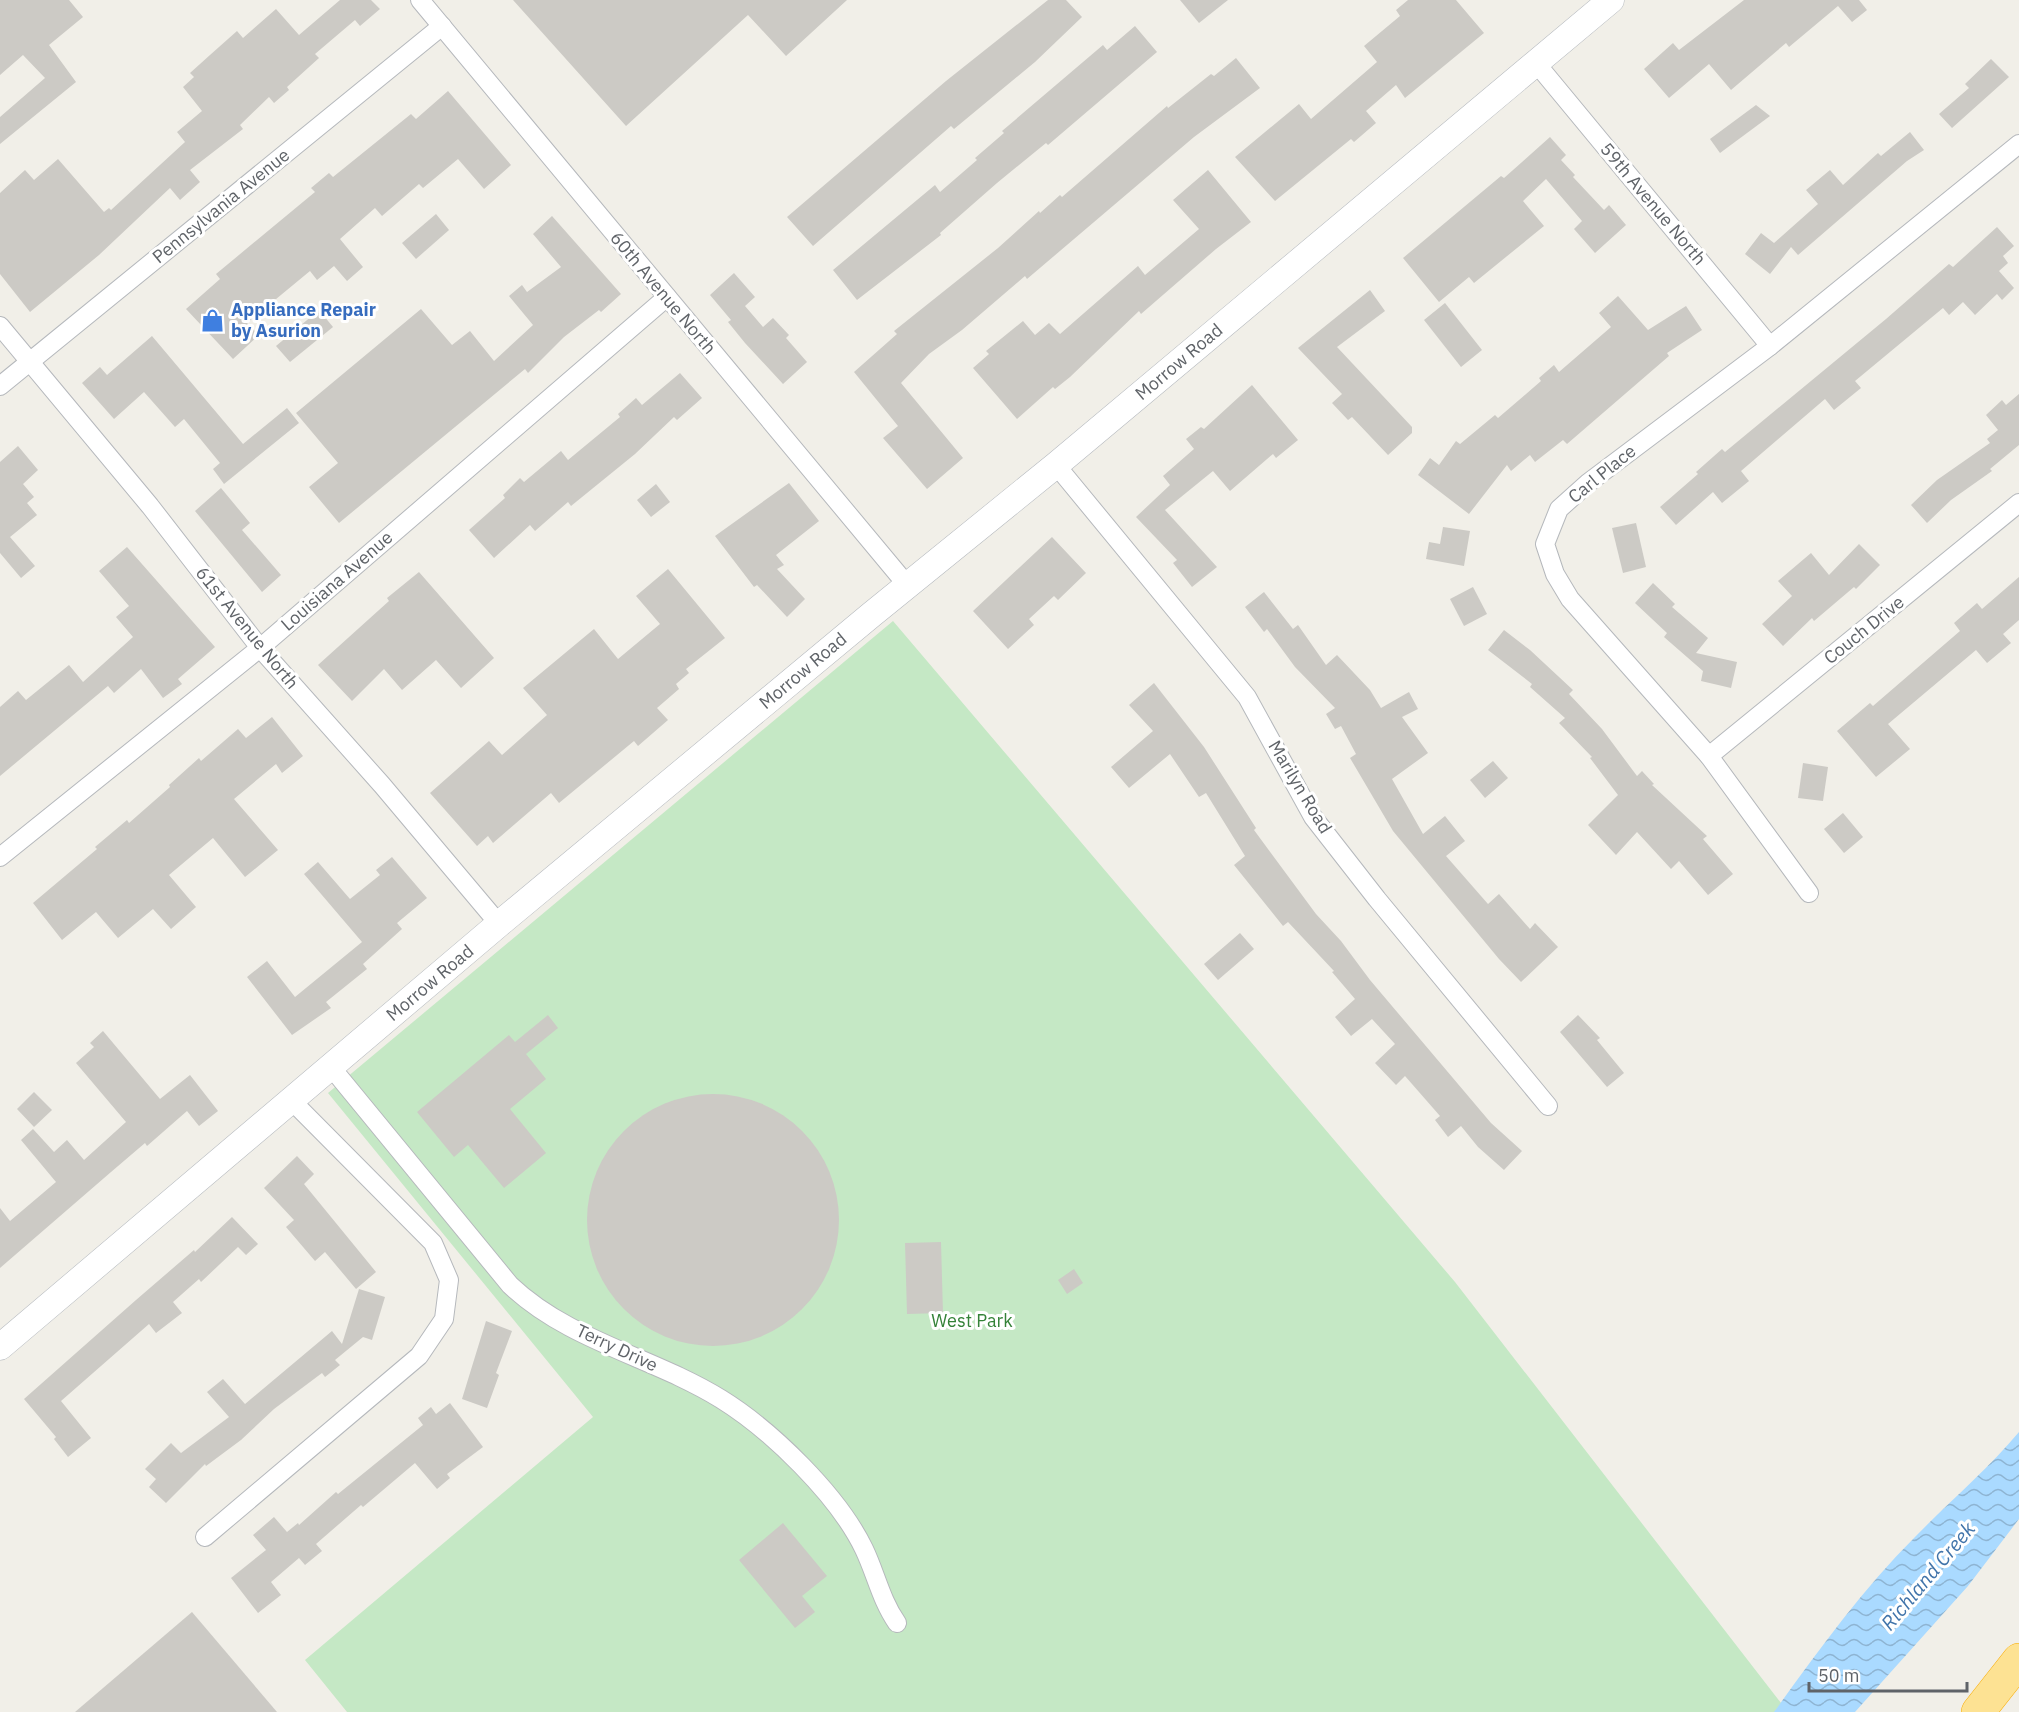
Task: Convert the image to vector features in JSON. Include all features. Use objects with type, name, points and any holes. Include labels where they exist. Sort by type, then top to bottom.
[{"type":"highway","points":[[1978,1712],[2019,1660]]},
{"type":"street","name":"60th Avenue North","points":[[420,0],[907,585]]},
{"type":"street","name":"Morrow Road","points":[[0,1347],[499,924],[907,585],[1056,465],[1611,0]]},
{"type":"street","name":"Pennsylvania Avenue","points":[[0,386],[442,26]]},
{"type":"street","name":"59th Avenue North","points":[[1536,63],[1770,346]]},
{"type":"street","name":"Carl Place","points":[[1809,893],[1708,756],[1570,599],[1555,574],[1545,544],[1559,509],[1588,483],[1770,346],[2019,144]]},
{"type":"street","name":"Louisiana Avenue","points":[[0,857],[260,648],[667,297]]},
{"type":"street","name":"61st Avenue North","points":[[0,326],[150,506],[260,648],[382,785],[499,924]]},
{"type":"street","name":"Marilyn Road","points":[[1056,465],[1247,696],[1313,817],[1377,899],[1548,1106]]},
{"type":"street","name":"Couch Drive","points":[[1708,756],[2019,503]]},
{"type":"street","name":"Terry Drive","points":[[331,1067],[510,1285],[525,1300],[577,1330],[700,1387],[737,1410],[788,1453],[853,1529],[864,1550],[886,1607],[897,1623]]},
{"type":"street","points":[[205,1537],[419,1356],[444,1319],[448,1280],[433,1243],[290,1099]]},
{"type":"green space","name":"West Park","points":[[893,621],[1455,1282],[1788,1712],[347,1712],[305,1660],[593,1417],[328,1093]]},
{"type":"water","name":"Richland Creek","points":[[2019,1432],[2019,1519],[1968,1586],[1855,1712],[1774,1712],[1877,1578]]},
{"type":"building","points":[[0,0],[69,0],[83,17],[49,45],[76,82],[0,144],[0,117],[45,78],[23,55],[0,75]]},
{"type":"building","points":[[340,0],[371,0],[380,9],[360,26],[355,20],[315,54],[319,58],[287,87],[289,90],[274,103],[269,97],[240,125],[243,129],[190,170],[200,182],[180,200],[170,188],[99,255],[30,312],[0,274],[0,193],[25,170],[34,180],[58,159],[104,212],[109,208],[111,210],[185,142],[177,132],[202,111],[183,87],[194,77],[190,73],[237,31],[243,38],[276,9],[299,35]]},
{"type":"building","points":[[513,0],[847,0],[786,56],[748,15],[626,126]]},
{"type":"building","points":[[1048,0],[1066,0],[1082,17],[1035,62],[954,129],[951,126],[813,246],[787,217],[946,81]]},
{"type":"building","points":[[1180,0],[1228,0],[1199,23]]},
{"type":"building","points":[[1408,0],[1456,0],[1484,33],[1405,98],[1396,85],[1366,111],[1376,123],[1354,142],[1351,139],[1275,201],[1235,157],[1299,104],[1311,119],[1377,62],[1364,46],[1400,16],[1396,10]]},
{"type":"building","points":[[1744,0],[1859,0],[1867,10],[1852,22],[1838,6],[1789,47],[1786,43],[1731,90],[1709,64],[1669,98],[1644,69],[1673,43],[1679,50]]},
{"type":"building","points":[[1135,26],[1157,52],[1048,145],[1046,143],[997,183],[940,233],[941,235],[857,300],[833,270],[935,185],[940,192],[977,160],[975,158],[1004,133],[1002,131],[1103,45],[1107,50]]},
{"type":"building","points":[[1236,58],[1260,88],[1194,137],[1027,279],[1025,276],[962,330],[929,354],[901,383],[963,458],[927,489],[883,438],[898,426],[854,372],[897,334],[894,331],[998,248],[1039,211],[1040,213],[1060,195],[1062,197],[1167,106],[1168,108],[1211,74],[1214,76]]},
{"type":"building","points":[[1991,59],[2009,77],[1952,128],[1939,114],[1969,88],[1965,84]]},
{"type":"building","points":[[448,91],[511,165],[484,189],[458,159],[423,188],[419,184],[382,216],[375,208],[340,239],[363,267],[347,281],[334,266],[317,280],[310,271],[247,323],[259,335],[233,359],[186,309],[220,279],[216,274],[315,192],[311,188],[329,173],[333,177],[411,114],[416,119]]},
{"type":"building","points":[[1756,105],[1770,116],[1720,153],[1710,139]]},
{"type":"building","points":[[1910,132],[1924,150],[1907,161],[1798,255],[1791,247],[1770,274],[1745,254],[1761,233],[1774,243],[1818,204],[1806,190],[1830,170],[1843,185],[1878,153],[1881,156]]},
{"type":"building","points":[[1550,137],[1566,155],[1561,160],[1575,175],[1573,177],[1604,210],[1609,205],[1626,225],[1595,253],[1574,229],[1582,221],[1546,179],[1523,201],[1544,226],[1474,283],[1469,277],[1439,302],[1403,258],[1501,176],[1504,178]]},
{"type":"building","points":[[1208,170],[1251,222],[1141,314],[1139,311],[1070,377],[1055,389],[1053,387],[1017,419],[973,368],[989,354],[986,351],[1023,321],[1035,335],[1049,323],[1060,334],[1138,266],[1145,275],[1199,229],[1173,200]]},
{"type":"building","points":[[436,214],[449,230],[416,259],[402,243]]},
{"type":"building","points":[[552,216],[621,294],[601,312],[599,310],[564,337],[528,373],[525,369],[339,523],[309,487],[338,463],[296,413],[421,309],[452,345],[470,331],[494,361],[533,325],[509,296],[522,285],[527,292],[561,267],[533,234]]},
{"type":"building","points":[[1997,227],[2014,246],[2003,256],[2008,263],[1999,271],[2014,288],[2002,300],[1997,294],[1975,315],[1963,302],[1949,315],[1943,308],[1855,381],[1861,388],[1834,410],[1825,399],[1741,471],[1749,481],[1722,503],[1713,492],[1676,525],[1660,507],[1698,474],[1696,472],[1722,449],[1725,452],[1949,264],[1953,267]]},
{"type":"building","points":[[734,273],[755,297],[745,306],[763,327],[773,318],[789,335],[786,338],[807,362],[783,384],[745,343],[728,322],[731,320],[710,295]]},
{"type":"building","points":[[1370,290],[1385,311],[1337,347],[1412,427],[1412,433],[1388,455],[1352,417],[1348,420],[1332,403],[1342,394],[1298,348]]},
{"type":"building","points":[[1618,296],[1648,330],[1686,306],[1702,330],[1667,353],[1669,356],[1567,444],[1563,440],[1535,462],[1530,455],[1511,471],[1507,465],[1469,514],[1418,475],[1430,458],[1439,465],[1456,441],[1460,444],[1495,415],[1498,418],[1541,381],[1539,378],[1554,365],[1559,372],[1611,327],[1599,313]]},
{"type":"building","points":[[1445,303],[1482,350],[1461,367],[1424,320]]},
{"type":"building","points":[[319,310],[333,327],[290,362],[276,346]]},
{"type":"building","points":[[152,336],[243,444],[287,408],[299,423],[224,484],[213,469],[220,463],[184,419],[175,427],[144,392],[114,419],[82,383],[100,367],[107,375]]},
{"type":"building","points":[[680,373],[702,398],[677,420],[674,417],[635,454],[571,506],[568,502],[535,531],[530,525],[494,558],[469,530],[505,498],[503,495],[520,478],[524,482],[561,451],[568,460],[620,417],[618,414],[636,398],[642,405]]},
{"type":"building","points":[[1252,385],[1298,440],[1276,458],[1273,454],[1230,491],[1213,471],[1165,510],[1217,567],[1192,587],[1173,563],[1177,560],[1136,517],[1170,485],[1163,476],[1194,449],[1186,439],[1201,427],[1204,429]]},
{"type":"building","points":[[2019,394],[2019,445],[1990,469],[1992,471],[1951,500],[1927,523],[1911,505],[1937,480],[1990,443],[1987,439],[1998,430],[1986,415],[2002,400],[2006,405]]},
{"type":"building","points":[[18,446],[38,470],[23,484],[34,497],[27,503],[37,515],[10,537],[35,566],[21,578],[0,553],[0,462]]},
{"type":"building","points":[[789,483],[819,521],[776,555],[784,565],[777,569],[805,599],[787,617],[757,585],[754,587],[715,536]]},
{"type":"building","points":[[656,484],[670,502],[651,517],[637,500]]},
{"type":"building","points":[[221,488],[250,523],[242,530],[281,575],[262,592],[195,511]]},
{"type":"building","points":[[1636,523],[1646,567],[1623,573],[1612,528]]},
{"type":"building","points":[[1443,527],[1470,531],[1464,566],[1426,559],[1429,542],[1440,544]]},
{"type":"building","points":[[1052,537],[1086,573],[1058,600],[1054,596],[1029,619],[1034,625],[1008,649],[973,611]]},
{"type":"building","points":[[1859,544],[1880,565],[1856,589],[1854,587],[1814,621],[1812,618],[1783,646],[1762,624],[1792,596],[1778,581],[1811,553],[1829,575]]},
{"type":"building","points":[[127,547],[215,647],[178,679],[182,684],[163,698],[141,669],[114,693],[108,686],[0,776],[0,707],[18,691],[26,700],[69,665],[83,682],[133,637],[116,617],[129,606],[99,571]]},
{"type":"building","points":[[668,569],[725,638],[686,669],[689,673],[676,684],[679,689],[657,708],[668,720],[638,746],[634,741],[559,803],[551,793],[493,843],[488,836],[477,846],[430,793],[489,741],[502,755],[547,715],[523,688],[594,629],[618,659],[660,624],[636,596]]},
{"type":"building","points":[[419,572],[494,658],[461,688],[436,660],[402,690],[384,669],[352,701],[318,665],[389,601],[387,598]]},
{"type":"building","points":[[2019,577],[2019,620],[2003,634],[2011,643],[1987,663],[1976,650],[1888,724],[1910,749],[1876,777],[1837,731],[1870,703],[1873,706],[1960,631],[1954,623],[1977,603],[1982,609]]},
{"type":"building","points":[[1653,583],[1675,604],[1672,607],[1708,638],[1696,653],[1737,662],[1731,688],[1701,681],[1703,671],[1664,637],[1667,633],[1635,603]]},
{"type":"building","points":[[1473,587],[1487,614],[1464,626],[1450,599]]},
{"type":"building","points":[[1264,592],[1293,629],[1298,625],[1326,665],[1337,655],[1370,690],[1381,708],[1409,692],[1418,709],[1402,717],[1428,753],[1392,779],[1423,834],[1445,816],[1465,841],[1446,856],[1488,904],[1499,894],[1530,929],[1535,923],[1558,947],[1521,982],[1499,959],[1393,831],[1350,758],[1356,754],[1341,726],[1335,729],[1326,714],[1335,708],[1295,667],[1267,629],[1264,632],[1245,607]]},
{"type":"building","points":[[1504,630],[1530,650],[1573,690],[1569,694],[1602,729],[1637,776],[1642,771],[1654,784],[1652,785],[1707,836],[1703,839],[1733,874],[1708,895],[1679,861],[1671,869],[1637,832],[1616,855],[1588,825],[1618,795],[1590,758],[1592,757],[1559,723],[1565,718],[1530,687],[1532,684],[1488,650]]},
{"type":"building","points":[[1154,683],[1204,747],[1256,828],[1254,830],[1316,914],[1341,941],[1370,980],[1491,1123],[1522,1151],[1504,1170],[1478,1147],[1461,1126],[1448,1137],[1435,1120],[1440,1116],[1405,1076],[1396,1085],[1375,1063],[1395,1044],[1372,1019],[1351,1036],[1335,1017],[1355,999],[1332,972],[1334,971],[1288,922],[1283,926],[1234,865],[1245,856],[1206,793],[1199,797],[1170,754],[1129,788],[1111,767],[1153,731],[1129,705]]},
{"type":"building","points":[[272,717],[303,756],[282,773],[276,764],[234,799],[278,850],[245,877],[213,838],[169,875],[196,907],[171,929],[153,909],[118,938],[96,912],[62,940],[33,903],[97,849],[95,847],[127,820],[129,823],[199,758],[201,761],[238,729],[246,738]]},
{"type":"building","points":[[1493,761],[1508,778],[1485,798],[1470,780]]},
{"type":"building","points":[[1803,763],[1828,767],[1823,801],[1798,798]]},
{"type":"building","points":[[1843,813],[1863,837],[1844,853],[1824,829]]},
{"type":"building","points":[[392,857],[427,898],[397,923],[402,929],[363,964],[367,969],[326,1002],[331,1008],[292,1035],[247,977],[267,961],[295,997],[362,942],[304,874],[318,862],[350,899],[380,875],[376,870]]},
{"type":"building","points":[[1240,933],[1254,949],[1218,980],[1204,964]]},
{"type":"building","points":[[548,1015],[558,1028],[526,1054],[546,1079],[510,1109],[546,1153],[504,1188],[468,1145],[454,1157],[417,1112],[509,1035],[515,1042]]},
{"type":"building","points":[[1578,1015],[1600,1038],[1597,1040],[1624,1073],[1607,1087],[1560,1032]]},
{"type":"building","points":[[103,1031],[160,1099],[190,1075],[218,1111],[199,1126],[187,1111],[147,1146],[145,1143],[0,1268],[0,1208],[10,1221],[56,1182],[21,1140],[33,1129],[54,1152],[67,1140],[84,1160],[126,1122],[76,1063],[94,1047],[90,1043]]},
{"type":"building","points":[[34,1092],[52,1110],[34,1127],[17,1109]]},
{"type":"building","points":[[701,1094],[725,1094],[761,1103],[793,1122],[811,1140],[834,1183],[839,1220],[837,1245],[830,1268],[811,1300],[793,1318],[750,1341],[725,1346],[701,1346],[665,1337],[633,1318],[615,1300],[592,1257],[587,1232],[587,1208],[596,1172],[615,1140],[633,1122],[676,1099]]},
{"type":"building","points":[[297,1156],[314,1174],[304,1184],[376,1272],[356,1289],[325,1252],[315,1261],[286,1227],[294,1220],[264,1188]]},
{"type":"building","points":[[232,1217],[258,1244],[246,1255],[238,1247],[201,1282],[199,1279],[173,1302],[182,1313],[156,1333],[149,1324],[61,1401],[91,1438],[68,1457],[54,1439],[56,1437],[24,1399],[194,1250],[195,1252]]},
{"type":"building","points":[[941,1242],[943,1313],[907,1314],[905,1243]]},
{"type":"building","points":[[1074,1269],[1083,1283],[1067,1294],[1058,1280]]},
{"type":"building","points":[[359,1289],[385,1297],[372,1340],[363,1337],[335,1360],[340,1365],[325,1377],[322,1373],[274,1409],[241,1440],[206,1466],[205,1464],[166,1503],[149,1487],[156,1479],[145,1469],[171,1443],[181,1453],[229,1417],[207,1392],[223,1379],[245,1404],[332,1331],[342,1344]]},
{"type":"building","points":[[486,1321],[512,1331],[496,1373],[499,1375],[487,1408],[462,1399]]},
{"type":"building","points":[[450,1403],[483,1447],[447,1474],[450,1478],[437,1489],[415,1463],[316,1544],[322,1551],[305,1565],[299,1558],[271,1582],[281,1595],[258,1613],[231,1578],[266,1550],[253,1535],[274,1517],[287,1532],[298,1523],[299,1525],[336,1492],[338,1494],[423,1425],[418,1418],[431,1407],[436,1414]]},
{"type":"building","points":[[783,1523],[827,1576],[802,1596],[815,1612],[795,1628],[739,1560]]},
{"type":"building","points":[[192,1612],[277,1712],[75,1712]]},
{"type":"place","name":"Appliance Repair by Asurion","points":[[213,320]]}]
